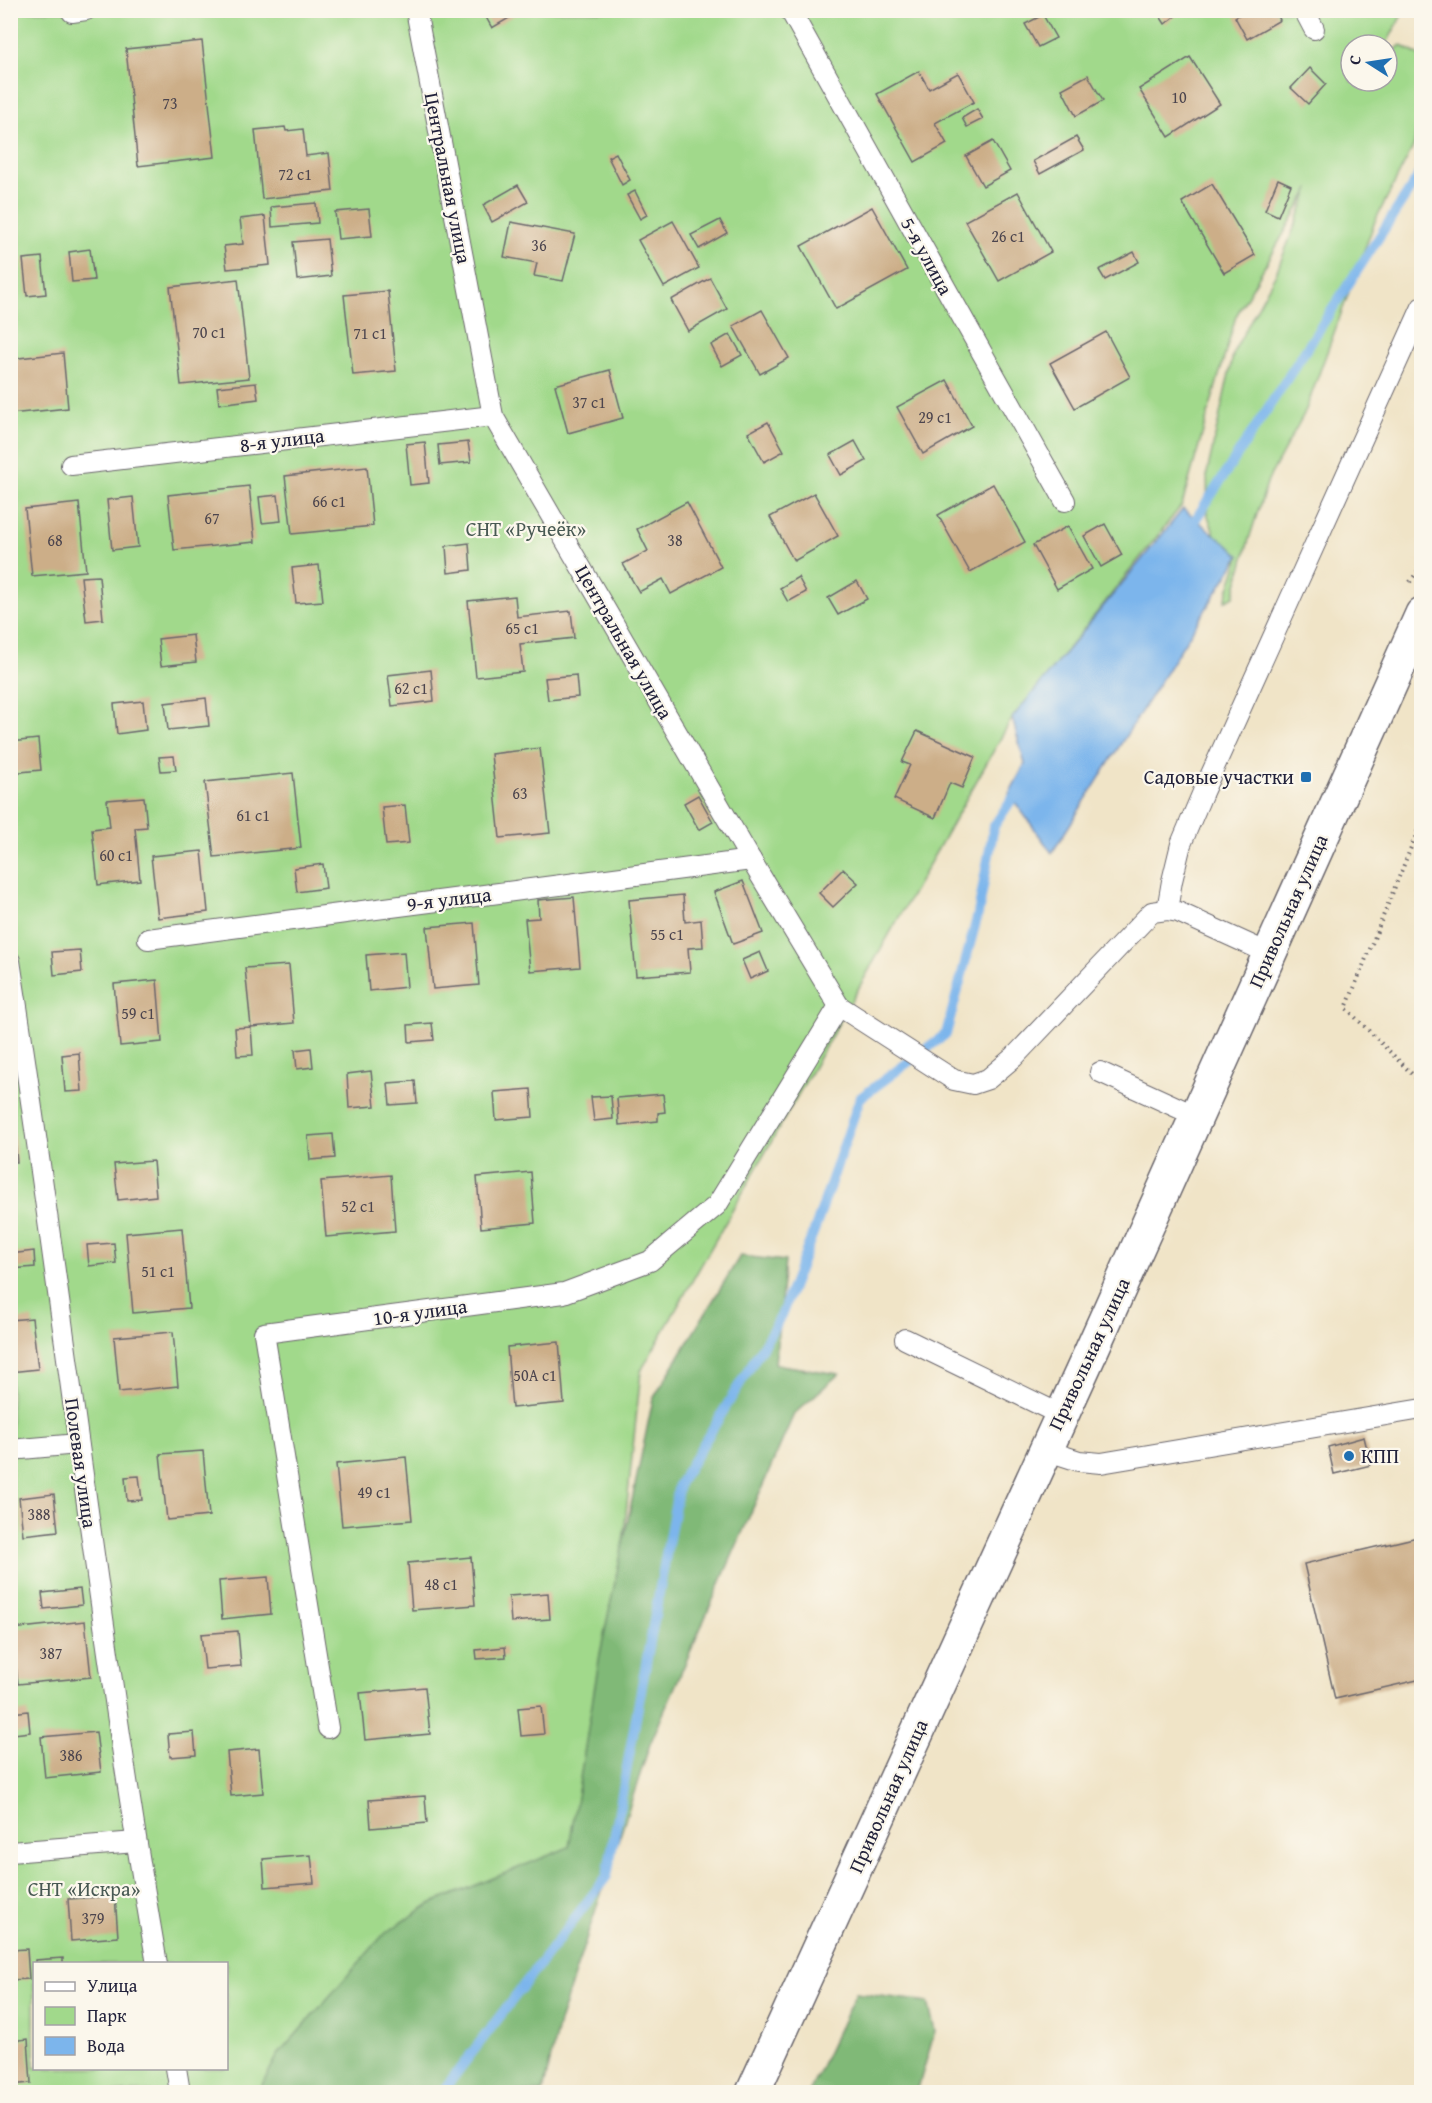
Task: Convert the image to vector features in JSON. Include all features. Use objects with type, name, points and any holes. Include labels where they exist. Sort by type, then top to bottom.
[{"type":"street","name":"Привольная улица","points":[[753,2092],[1422,614]]},
{"type":"lane","name":"Центральная улица","points":[[416,10],[493,416],[838,1006]]},
{"type":"lane","name":"5-я улица","points":[[790,10],[1065,501]]},
{"type":"lane","points":[[1304,10],[1314,29]]},
{"type":"lane","points":[[1167,910],[1181,844],[1422,307]]},
{"type":"lane","name":"8-я улица","points":[[70,465],[493,416]]},
{"type":"lane","name":"9-я улица","points":[[148,939],[751,860]]},
{"type":"lane","points":[[838,1006],[954,1080],[973,1084],[988,1079],[1014,1057],[1152,912],[1167,910],[1178,912],[1268,953]]},
{"type":"lane","name":"Полевая улица","points":[[10,961],[18,1053],[136,1842],[157,1962]]},
{"type":"lane","name":"10-я улица","points":[[328,1728],[264,1333],[564,1293],[650,1261],[717,1205],[838,1006]]},
{"type":"lane","points":[[1100,1072],[1196,1116]]},
{"type":"lane","points":[[905,1340],[1061,1415]]},
{"type":"lane","points":[[1045,1450],[1078,1461],[1101,1463],[1422,1409]]},
{"type":"lane","points":[[10,1450],[78,1444]]},
{"type":"lane","points":[[10,1852],[136,1842]]},
{"type":"lane","points":[[176,2070],[180,2092]]},
{"type":"path","points":[[1422,820],[1346,1008],[1422,1084]]},
{"type":"green space","name":"СНТ «Ручеёк»","points":[[11,11],[1404,11],[1392,33],[1339,33],[1339,93],[1399,93],[1399,47],[1401,45],[1421,57],[1421,100],[1414,145],[1375,221],[1305,412],[1268,480],[1234,596],[1225,601],[1240,555],[1215,535],[1208,516],[1207,473],[1234,351],[1276,273],[1310,188],[1236,316],[1182,505],[1010,722],[641,1371],[610,1666],[579,1853],[306,2092],[11,2092]]},
{"type":"green space","points":[[740,1256],[785,1261],[775,1364],[839,1374],[794,1414],[650,1744],[559,2022],[543,2092],[258,2092],[278,2055],[384,1934],[430,1904],[569,1847],[600,1654],[653,1399]]},
{"type":"green space","points":[[856,1993],[928,2002],[935,2031],[917,2092],[809,2092]]},
{"type":"water","points":[[1183,509],[1240,555],[1052,853],[1009,794],[1025,764],[1012,718]]},
{"type":"building","points":[[482,10],[523,10],[492,28]]},
{"type":"building","points":[[1156,10],[1183,10],[1165,24]]},
{"type":"building","points":[[1247,10],[1275,10],[1280,20],[1247,39],[1235,17]]},
{"type":"building","points":[[1043,15],[1056,38],[1038,47],[1025,24]]},
{"type":"building","points":[[202,41],[215,157],[138,166],[126,49]]},
{"type":"building","points":[[1190,57],[1220,104],[1169,137],[1139,89]]},
{"type":"building","points":[[1310,68],[1326,84],[1308,104],[1291,88]]},
{"type":"building","points":[[919,71],[929,89],[958,73],[974,102],[935,123],[947,144],[915,162],[877,94]]},
{"type":"building","points":[[1088,75],[1103,101],[1076,116],[1062,89]]},
{"type":"building","points":[[977,109],[983,119],[967,127],[962,118]]},
{"type":"building","points":[[285,127],[286,131],[303,129],[306,156],[329,153],[333,191],[262,199],[255,130]]},
{"type":"building","points":[[1076,137],[1084,150],[1040,174],[1033,161]]},
{"type":"building","points":[[993,141],[1010,171],[983,186],[966,156]]},
{"type":"building","points":[[616,153],[630,180],[622,185],[608,157]]},
{"type":"building","points":[[1278,179],[1291,185],[1278,216],[1265,210]]},
{"type":"building","points":[[1212,184],[1255,255],[1224,273],[1182,202]]},
{"type":"building","points":[[518,185],[528,202],[492,222],[483,205]]},
{"type":"building","points":[[635,191],[647,215],[640,219],[627,195]]},
{"type":"building","points":[[1018,192],[1051,252],[999,281],[965,221]]},
{"type":"building","points":[[316,203],[318,223],[272,227],[271,207]]},
{"type":"building","points":[[872,207],[907,270],[836,309],[801,246]]},
{"type":"building","points":[[369,209],[372,236],[338,239],[335,212]]},
{"type":"building","points":[[265,216],[270,265],[227,269],[224,246],[243,244],[240,219]]},
{"type":"building","points":[[720,220],[727,233],[699,249],[691,235]]},
{"type":"building","points":[[673,221],[699,268],[664,287],[638,240]]},
{"type":"building","points":[[511,222],[575,234],[563,281],[534,276],[537,263],[504,257]]},
{"type":"building","points":[[327,239],[331,276],[297,280],[293,242]]},
{"type":"building","points":[[90,249],[94,280],[72,282],[69,252]]},
{"type":"building","points":[[1134,252],[1139,262],[1105,280],[1099,270]]},
{"type":"building","points":[[42,257],[46,294],[27,296],[23,259]]},
{"type":"building","points":[[710,278],[727,309],[688,331],[671,300]]},
{"type":"building","points":[[238,279],[249,378],[181,385],[170,287]]},
{"type":"building","points":[[388,291],[396,371],[353,375],[344,295]]},
{"type":"building","points":[[762,310],[789,358],[760,374],[733,326]]},
{"type":"building","points":[[1106,332],[1130,377],[1075,408],[1050,363]]},
{"type":"building","points":[[730,334],[742,355],[722,366],[711,345]]},
{"type":"building","points":[[63,353],[68,408],[10,414],[10,359]]},
{"type":"building","points":[[610,370],[623,418],[568,433],[555,385]]},
{"type":"building","points":[[947,380],[972,426],[923,454],[897,407]]},
{"type":"building","points":[[256,383],[258,399],[219,404],[217,387]]},
{"type":"building","points":[[768,422],[784,451],[764,462],[748,433]]},
{"type":"building","points":[[855,441],[866,461],[841,475],[830,455]]},
{"type":"building","points":[[425,442],[429,483],[410,485],[406,444]]},
{"type":"building","points":[[468,442],[471,462],[440,465],[438,445]]},
{"type":"building","points":[[367,467],[373,526],[292,534],[285,476]]},
{"type":"building","points":[[993,484],[1025,542],[970,572],[938,515]]},
{"type":"building","points":[[249,486],[255,542],[174,550],[168,495]]},
{"type":"building","points":[[814,493],[838,536],[794,561],[770,517]]},
{"type":"building","points":[[278,495],[281,521],[262,523],[259,497]]},
{"type":"building","points":[[133,497],[138,547],[112,550],[107,500]]},
{"type":"building","points":[[687,502],[721,567],[671,594],[663,579],[639,592],[623,564],[648,551],[637,529]]},
{"type":"building","points":[[79,503],[86,571],[32,576],[25,509]]},
{"type":"building","points":[[1105,524],[1122,555],[1101,567],[1084,536]]},
{"type":"building","points":[[1068,526],[1092,569],[1057,589],[1033,545]]},
{"type":"building","points":[[469,543],[471,570],[448,573],[446,546]]},
{"type":"building","points":[[319,565],[323,601],[296,603],[292,568]]},
{"type":"building","points":[[99,576],[103,619],[86,621],[81,577]]},
{"type":"building","points":[[798,577],[806,592],[788,602],[780,588]]},
{"type":"building","points":[[857,581],[867,599],[838,615],[828,598]]},
{"type":"building","points":[[515,596],[517,617],[571,611],[574,638],[520,644],[523,672],[476,677],[468,601]]},
{"type":"building","points":[[193,635],[196,662],[161,666],[158,639]]},
{"type":"building","points":[[431,670],[434,701],[392,706],[388,675]]},
{"type":"building","points":[[576,675],[578,697],[548,700],[545,678]]},
{"type":"building","points":[[206,698],[209,726],[168,730],[165,703]]},
{"type":"building","points":[[143,701],[146,730],[117,734],[114,704]]},
{"type":"building","points":[[917,731],[975,757],[962,788],[950,783],[935,818],[894,799],[910,765],[902,762]]},
{"type":"building","points":[[38,739],[41,770],[10,773],[10,742]]},
{"type":"building","points":[[540,748],[550,833],[500,838],[491,754]]},
{"type":"building","points":[[174,756],[176,770],[161,771],[159,757]]},
{"type":"building","points":[[293,773],[301,848],[214,857],[205,782]]},
{"type":"building","points":[[698,795],[713,822],[699,830],[684,803]]},
{"type":"building","points":[[144,797],[147,827],[135,828],[140,880],[98,885],[92,829],[110,827],[107,800]]},
{"type":"building","points":[[405,805],[409,843],[386,845],[382,807]]},
{"type":"building","points":[[202,851],[208,912],[158,918],[151,856]]},
{"type":"building","points":[[323,864],[326,888],[297,892],[294,868]]},
{"type":"building","points":[[843,869],[858,883],[833,907],[819,893]]},
{"type":"building","points":[[743,881],[763,933],[733,944],[714,892]]},
{"type":"building","points":[[683,895],[685,922],[701,920],[703,947],[688,948],[690,972],[636,976],[629,900]]},
{"type":"building","points":[[574,897],[580,967],[530,971],[525,919],[539,918],[538,900]]},
{"type":"building","points":[[474,923],[479,985],[433,989],[427,927]]},
{"type":"building","points":[[80,950],[82,972],[54,975],[52,952]]},
{"type":"building","points":[[404,952],[407,987],[369,991],[366,955]]},
{"type":"building","points":[[760,952],[768,971],[750,979],[742,960]]},
{"type":"building","points":[[289,965],[294,1023],[251,1027],[245,968]]},
{"type":"building","points":[[157,980],[162,1042],[120,1046],[114,984]]},
{"type":"building","points":[[432,1023],[434,1040],[409,1042],[408,1025]]},
{"type":"building","points":[[251,1027],[253,1055],[237,1056],[235,1028]]},
{"type":"building","points":[[311,1048],[313,1067],[297,1069],[295,1050]]},
{"type":"building","points":[[79,1053],[82,1091],[65,1092],[62,1055]]},
{"type":"building","points":[[371,1071],[375,1106],[349,1108],[347,1074]]},
{"type":"building","points":[[415,1081],[417,1103],[390,1105],[388,1083]]},
{"type":"building","points":[[531,1089],[533,1117],[496,1120],[494,1092]]},
{"type":"building","points":[[663,1094],[665,1112],[658,1113],[658,1121],[619,1125],[617,1098]]},
{"type":"building","points":[[611,1096],[613,1119],[594,1121],[591,1097]]},
{"type":"building","points":[[10,1133],[14,1133],[17,1162],[10,1162]]},
{"type":"building","points":[[333,1134],[335,1158],[310,1160],[308,1136]]},
{"type":"building","points":[[153,1161],[156,1196],[118,1200],[114,1164]]},
{"type":"building","points":[[531,1172],[535,1223],[481,1228],[477,1177]]},
{"type":"building","points":[[391,1175],[395,1231],[326,1237],[321,1181]]},
{"type":"building","points":[[182,1228],[189,1308],[133,1313],[126,1233]]},
{"type":"building","points":[[114,1243],[116,1263],[89,1266],[87,1245]]},
{"type":"building","points":[[34,1251],[35,1267],[12,1269],[10,1254]]},
{"type":"building","points":[[32,1318],[38,1369],[10,1372],[10,1320]]},
{"type":"building","points":[[173,1332],[178,1386],[119,1392],[114,1337]]},
{"type":"building","points":[[559,1342],[564,1403],[512,1408],[507,1347]]},
{"type":"building","name":"КПП","points":[[1364,1437],[1371,1465],[1334,1474],[1328,1447]]},
{"type":"building","points":[[203,1451],[209,1516],[167,1520],[160,1454]]},
{"type":"building","points":[[406,1457],[412,1520],[342,1526],[336,1464]]},
{"type":"building","points":[[139,1476],[142,1500],[127,1501],[125,1477]]},
{"type":"building","points":[[54,1494],[58,1531],[23,1535],[19,1498]]},
{"type":"building","points":[[1422,1536],[1422,1679],[1335,1699],[1304,1564]]},
{"type":"building","points":[[471,1557],[475,1605],[412,1610],[408,1563]]},
{"type":"building","points":[[268,1577],[271,1614],[222,1619],[219,1581]]},
{"type":"building","points":[[80,1589],[82,1605],[44,1609],[42,1593]]},
{"type":"building","points":[[548,1593],[550,1619],[511,1622],[509,1596]]},
{"type":"building","points":[[85,1621],[91,1677],[18,1684],[12,1629]]},
{"type":"building","points":[[238,1631],[241,1666],[205,1669],[201,1634]]},
{"type":"building","points":[[505,1647],[506,1657],[477,1659],[476,1650]]},
{"type":"building","points":[[425,1687],[430,1734],[365,1740],[360,1693]]},
{"type":"building","points":[[541,1706],[544,1734],[521,1736],[518,1708]]},
{"type":"building","points":[[28,1711],[30,1732],[14,1734],[12,1713]]},
{"type":"building","points":[[96,1732],[101,1772],[45,1778],[41,1737]]},
{"type":"building","points":[[194,1732],[196,1755],[170,1757],[168,1734]]},
{"type":"building","points":[[259,1749],[263,1793],[231,1796],[227,1752]]},
{"type":"building","points":[[425,1796],[427,1823],[371,1828],[369,1800]]},
{"type":"building","points":[[311,1855],[314,1883],[265,1887],[263,1859]]},
{"type":"building","points":[[115,1896],[118,1937],[71,1941],[68,1899]]},
{"type":"building","points":[[27,1949],[29,1979],[10,1980],[10,1950]]},
{"type":"building","points":[[63,1958],[63,1962],[35,1962],[35,1960]]},
{"type":"building","points":[[28,2039],[31,2083],[10,2085],[10,2041]]},
{"type":"waterway","points":[[1188,531],[1422,171]]},
{"type":"waterway","points":[[442,2092],[607,1876],[679,1484],[781,1316],[817,1223],[860,1098],[946,1034],[978,914],[994,826],[1020,787]]},
{"type":"place","name":"Садовые участки","points":[[1306,777]]},
{"type":"place","name":"КПП","points":[[1349,1456]]},
{"type":"park label","name":"СНТ «Искра»","points":[[84,1889]]}]
